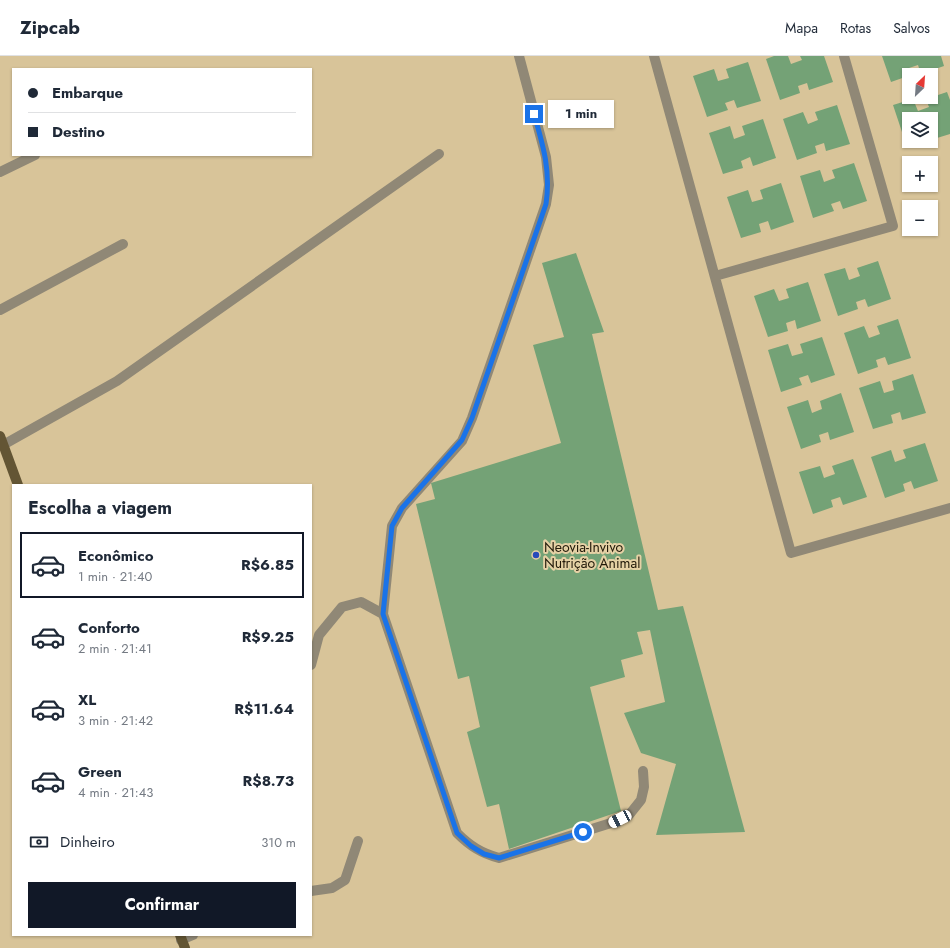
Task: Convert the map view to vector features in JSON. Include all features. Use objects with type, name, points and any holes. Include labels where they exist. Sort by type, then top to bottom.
[{"type":"main road","points":[[2,440],[18,484]]},
{"type":"lane","points":[[519,56],[546,158],[549,185],[546,204],[472,418],[462,440],[402,508],[392,526],[383,614],[457,833],[471,846],[484,854],[499,858],[611,824],[629,815],[641,800],[644,787],[643,771]]},
{"type":"lane","points":[[654,56],[791,553],[950,508]]},
{"type":"lane","points":[[715,276],[893,226],[844,56]]},
{"type":"lane","points":[[2,440],[117,381],[439,154]]},
{"type":"lane","points":[[0,172],[33,156]]},
{"type":"lane","points":[[0,310],[124,244]]},
{"type":"lane","points":[[312,660],[319,635],[342,607],[361,602],[383,614]]},
{"type":"lane","points":[[312,890],[332,888],[345,880],[358,841]]},
{"type":"lane","points":[[182,941],[191,936]]},
{"type":"building","points":[[774,56],[788,56],[791,64],[802,60],[800,56],[824,56],[833,82],[809,90],[807,83],[798,86],[800,93],[780,100],[766,59]]},
{"type":"building","points":[[882,56],[941,56],[944,66],[938,68],[919,68],[918,65],[909,68],[902,68],[902,78],[891,82]]},
{"type":"building","points":[[748,62],[761,101],[737,108],[734,100],[725,103],[728,110],[707,117],[693,76],[714,69],[718,81],[729,78],[726,69]]},
{"type":"building","points":[[947,92],[950,100],[950,134],[938,138],[938,112],[902,112],[902,132],[893,105],[902,102],[902,104],[915,104],[918,111],[929,107],[928,104],[938,104],[938,95]]},
{"type":"building","points":[[837,105],[850,144],[826,151],[824,143],[815,146],[817,153],[797,160],[783,119],[803,112],[808,124],[818,120],[815,112]]},
{"type":"building","points":[[763,119],[776,158],[753,166],[750,157],[741,161],[743,168],[723,174],[709,133],[730,126],[734,139],[745,135],[742,126]]},
{"type":"building","points":[[854,163],[867,201],[843,209],[840,201],[831,204],[834,211],[813,218],[800,176],[820,170],[824,182],[835,178],[832,170]]},
{"type":"building","points":[[781,183],[794,222],[771,230],[768,221],[759,224],[761,232],[741,238],[727,197],[748,190],[752,202],[763,199],[760,190]]},
{"type":"building","name":"Neovia-Invivo Nutrição Animal","points":[[576,253],[604,332],[592,334],[658,610],[683,606],[745,832],[656,835],[676,764],[641,753],[624,713],[665,702],[650,630],[637,632],[643,654],[621,660],[625,677],[590,687],[621,811],[509,849],[499,804],[487,807],[467,732],[480,727],[469,676],[458,679],[416,504],[435,499],[431,483],[561,443],[533,345],[564,337],[542,263]]},
{"type":"building","points":[[878,261],[891,299],[868,307],[865,299],[856,302],[858,309],[838,316],[824,274],[845,268],[849,280],[860,276],[857,268]]},
{"type":"building","points":[[808,282],[821,321],[797,329],[795,320],[786,323],[788,331],[768,337],[754,296],[774,289],[779,301],[789,298],[786,289]]},
{"type":"building","points":[[898,319],[911,358],[888,365],[885,357],[876,360],[878,367],[858,374],[844,333],[864,326],[869,338],[880,334],[877,326]]},
{"type":"building","points":[[822,337],[835,375],[811,383],[808,375],[799,378],[802,385],[781,392],[768,350],[788,344],[792,356],[803,353],[800,344]]},
{"type":"building","points":[[913,374],[926,413],[902,420],[900,412],[891,415],[893,423],[873,429],[859,388],[880,381],[884,393],[894,390],[892,381]]},
{"type":"building","points":[[841,393],[854,432],[830,440],[828,432],[819,435],[821,442],[801,449],[787,407],[808,400],[812,413],[822,409],[820,401]]},
{"type":"building","points":[[925,443],[938,481],[914,489],[911,481],[903,484],[905,491],[885,498],[871,457],[891,450],[895,462],[906,458],[903,450]]},
{"type":"building","points":[[853,459],[867,497],[843,505],[840,497],[831,500],[833,507],[813,514],[799,472],[820,466],[824,478],[835,474],[832,466]]},
{"type":"place","name":"Neovia-Invivo Nutrição Animal","points":[[536,555]]},
{"type":"route","points":[[534,114],[546,158],[549,185],[546,204],[472,418],[462,440],[402,508],[392,526],[383,614],[457,833],[471,846],[484,854],[499,858],[583,832]]}]
